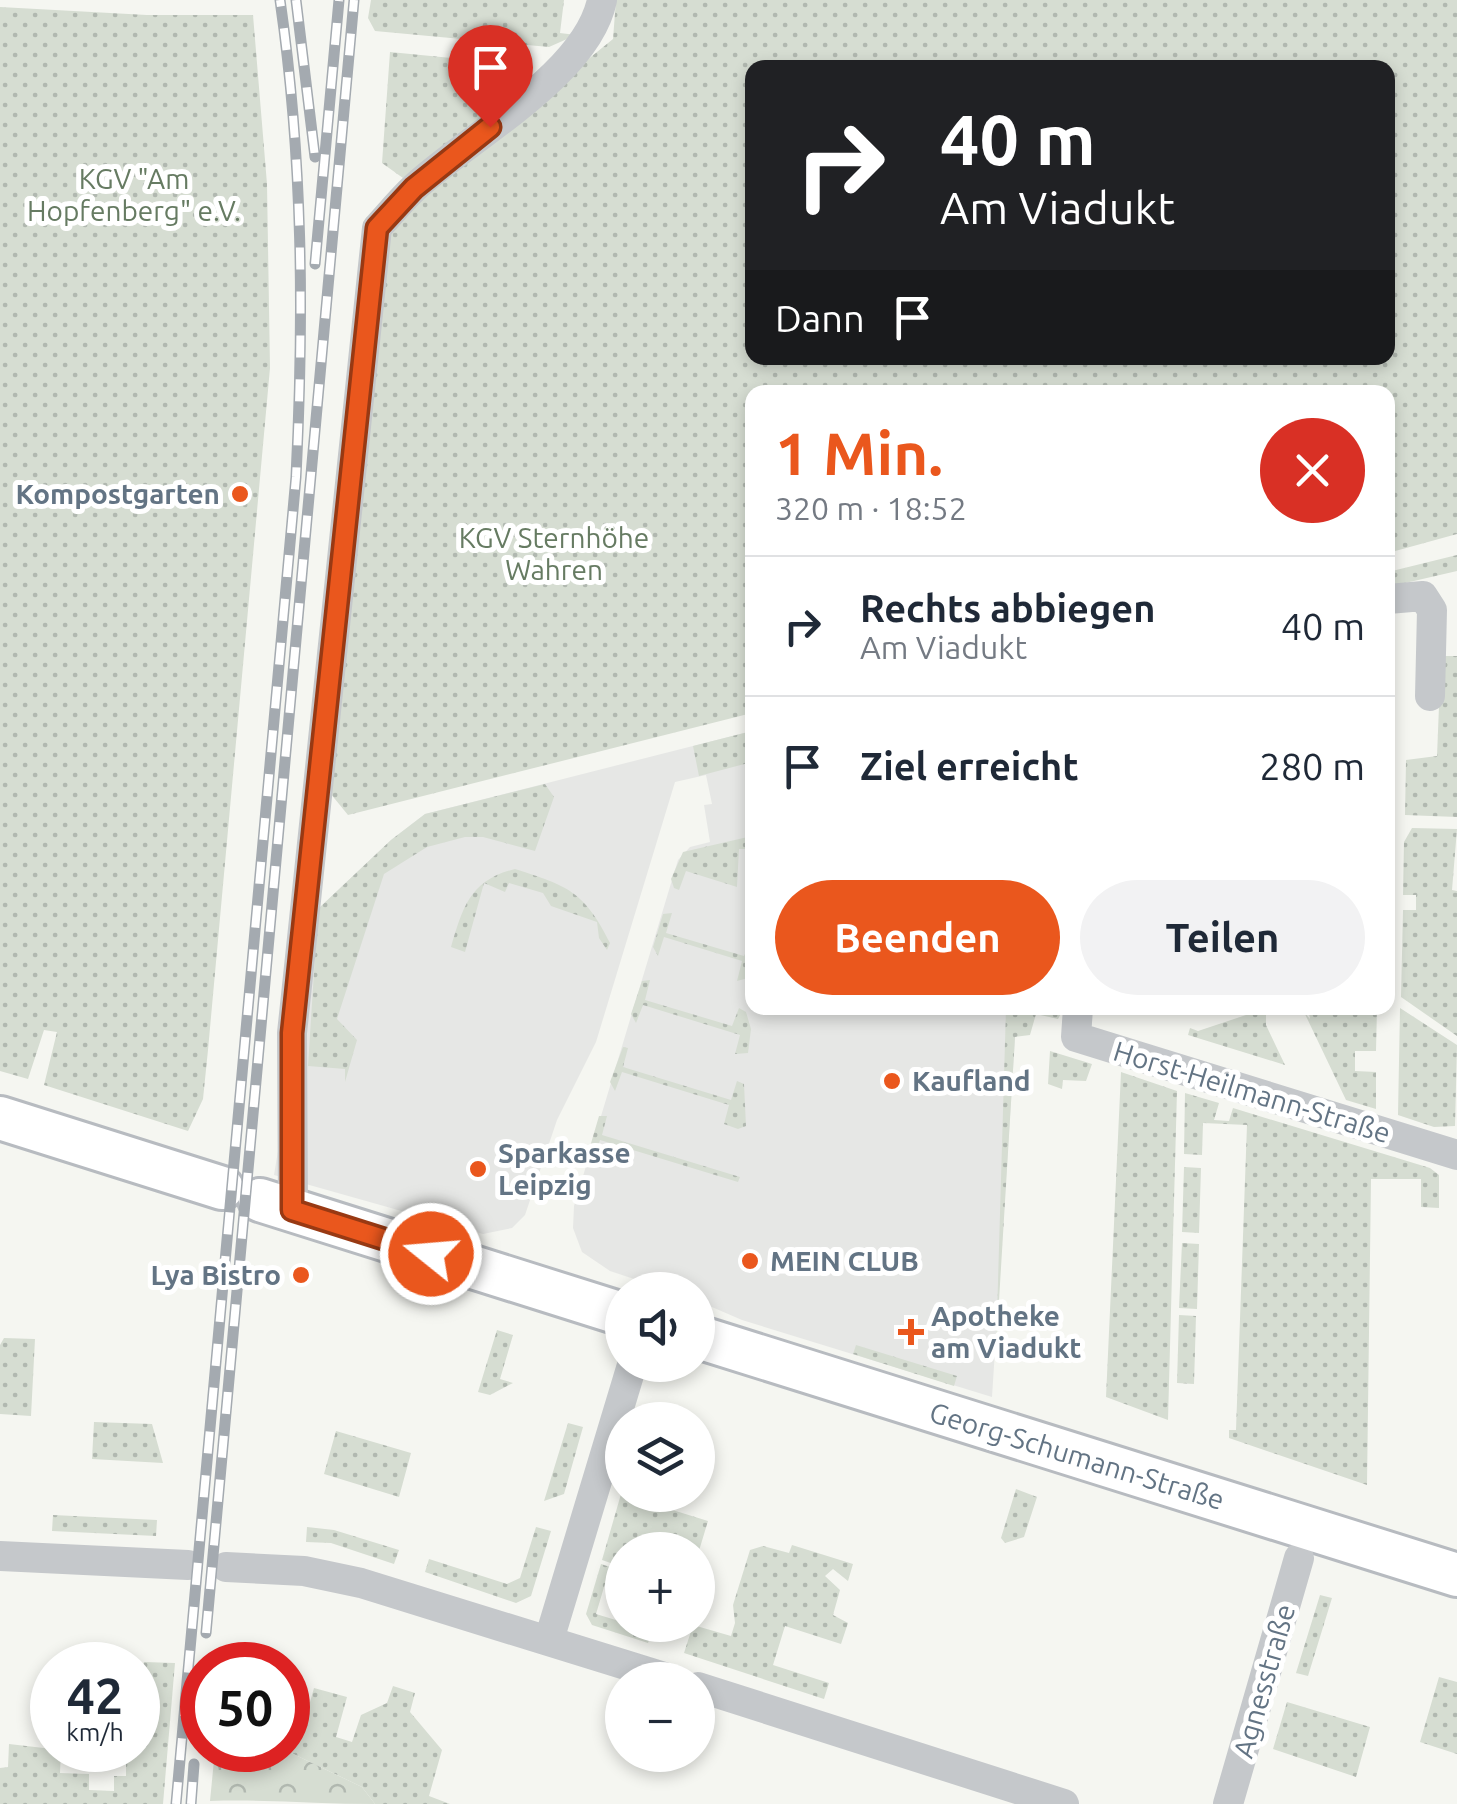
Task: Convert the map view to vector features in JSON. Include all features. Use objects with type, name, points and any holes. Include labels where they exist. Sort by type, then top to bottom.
[{"type":"main road","points":[[0,1118],[605,1309]]},
{"type":"main road","name":"Georg-Schumann-Straße","points":[[715,1342],[1457,1575]]},
{"type":"street","points":[[258,1200],[292,1033],[377,228],[414,188],[566,60],[596,21],[602,0]]},
{"type":"street","points":[[1395,598],[1423,596],[1432,610],[1430,696]]},
{"type":"street","name":"Horst-Heilmann-Straße","points":[[1078,1015],[1076,1037],[1457,1155]]},
{"type":"street","points":[[549,1640],[627,1382]]},
{"type":"street","points":[[0,1556],[188,1565]]},
{"type":"street","name":"Agnesstraße","points":[[1228,1804],[1299,1558]]},
{"type":"street","points":[[226,1567],[304,1571],[361,1583],[618,1662]]},
{"type":"street","points":[[715,1693],[1064,1804]]},
{"type":"shaded area","points":[[745,733],[745,1015],[1017,1015],[992,1397],[715,1308],[715,1272],[613,1272],[582,1252],[573,1228],[574,1206],[678,860],[690,847],[710,842],[704,805],[712,804],[706,775],[675,782],[596,1042],[557,1120],[525,1215],[512,1228],[483,1234],[274,1175],[318,909],[391,840],[425,814]]},
{"type":"green space","points":[[371,0],[564,0],[560,33],[576,35],[549,47],[375,31],[368,18]]},
{"type":"green space","name":"KGV Sternhöhe Wahren","points":[[616,0],[1457,0],[1457,534],[1395,551],[1395,385],[745,385],[745,715],[348,815],[330,793],[383,252],[394,217],[613,39]]},
{"type":"green space","name":"KGV \"Am Hopfenberg\" e.V.","points":[[0,7],[147,15],[253,15],[267,184],[270,368],[203,1099],[188,1131],[44,1085],[57,1032],[44,1030],[28,1079],[0,1071]]},
{"type":"green space","points":[[390,52],[522,65],[527,82],[403,178],[382,163]]},
{"type":"green space","points":[[1457,555],[1457,571],[1395,585],[1395,570]]},
{"type":"green space","points":[[1441,656],[1457,656],[1457,817],[1405,815],[1406,760],[1437,756]]},
{"type":"green space","points":[[745,733],[745,764],[699,776],[693,746]]},
{"type":"green space","points":[[545,784],[554,797],[535,851],[483,837],[465,837],[427,847],[384,874],[337,1019],[357,1040],[345,1082],[345,1069],[308,1066],[318,909],[391,840],[425,814]]},
{"type":"green space","points":[[1412,828],[1457,829],[1452,890],[1457,891],[1457,1036],[1401,997],[1403,910],[1416,910],[1416,895],[1403,895],[1404,842]]},
{"type":"green space","points":[[745,838],[745,849],[739,849],[737,887],[686,871],[679,890],[674,888],[671,879],[683,852]]},
{"type":"green space","points":[[515,869],[561,886],[592,912],[610,943],[607,950],[599,938],[597,922],[551,906],[543,893],[509,883],[505,892],[484,883]]},
{"type":"green space","points":[[484,883],[465,952],[451,947],[465,908]]},
{"type":"green space","points":[[672,913],[666,933],[745,954],[745,979],[737,981],[742,961],[664,937],[658,956],[653,947],[663,914]]},
{"type":"green space","points":[[650,980],[645,1000],[732,1026],[739,1008],[745,1011],[751,1029],[748,1053],[735,1054],[740,1035],[643,1005],[636,1023],[631,1014],[642,981]]},
{"type":"green space","points":[[1400,1008],[1457,1045],[1455,1126],[1434,1127],[1398,1115]]},
{"type":"green space","points":[[1006,1015],[1036,1015],[1030,1035],[1015,1037],[996,1350]]},
{"type":"green space","points":[[1246,1015],[1266,1015],[1266,1025],[1285,1065],[1188,1035],[1190,1028],[1198,1031]]},
{"type":"green space","points":[[1305,1015],[1310,1019],[1309,1015],[1377,1015],[1376,1051],[1355,1051],[1355,1071],[1376,1072],[1376,1109],[1346,1100]]},
{"type":"green space","points":[[623,1047],[628,1048],[623,1067],[731,1100],[737,1081],[744,1084],[746,1126],[738,1129],[724,1124],[729,1105],[622,1072],[615,1091],[610,1082]]},
{"type":"green space","points":[[1050,1051],[1092,1064],[1086,1081],[1063,1080],[1062,1089],[1048,1084]]},
{"type":"green space","points":[[1121,1072],[1177,1091],[1168,1420],[1106,1397]]},
{"type":"green space","points":[[1185,1093],[1219,1103],[1214,1120],[1229,1121],[1233,1108],[1430,1168],[1439,1175],[1439,1208],[1421,1207],[1421,1179],[1371,1179],[1367,1485],[1229,1438],[1229,1430],[1236,1430],[1247,1125],[1203,1123],[1202,1155],[1184,1154]]},
{"type":"green space","points":[[599,1116],[607,1116],[602,1135],[740,1177],[738,1182],[600,1140],[594,1159],[589,1150]]},
{"type":"green space","points":[[1184,1167],[1201,1168],[1199,1233],[1182,1232]]},
{"type":"green space","points":[[1182,1243],[1199,1244],[1197,1309],[1179,1308]]},
{"type":"green space","points":[[1179,1315],[1196,1316],[1194,1384],[1177,1383]]},
{"type":"green space","points":[[497,1330],[513,1335],[500,1379],[513,1383],[490,1395],[478,1392]]},
{"type":"green space","points":[[4,1338],[35,1339],[31,1416],[0,1414],[0,1345]]},
{"type":"green space","points":[[856,1345],[957,1376],[954,1386],[853,1354]]},
{"type":"green space","points":[[94,1422],[152,1424],[163,1463],[92,1459]]},
{"type":"green space","points":[[568,1423],[583,1427],[564,1494],[544,1501]]},
{"type":"green space","points":[[336,1431],[411,1453],[399,1497],[324,1474]]},
{"type":"green space","points":[[1016,1489],[1037,1497],[1024,1537],[1005,1543],[1001,1538]]},
{"type":"green space","points":[[616,1512],[679,1512],[708,1521],[705,1532],[610,1532]]},
{"type":"green space","points":[[53,1515],[157,1520],[156,1536],[52,1531]]},
{"type":"green space","points":[[307,1527],[334,1530],[399,1550],[394,1564],[331,1543],[306,1542]]},
{"type":"green space","points":[[536,1527],[551,1531],[531,1596],[516,1603],[425,1572],[429,1559],[507,1584],[520,1578]]},
{"type":"green space","points":[[792,1545],[853,1564],[848,1581],[833,1569],[825,1576],[840,1590],[833,1615],[848,1623],[841,1644],[785,1626],[773,1665],[829,1683],[824,1699],[684,1653],[688,1642],[715,1642],[715,1631],[731,1636],[735,1623],[733,1605],[750,1550],[763,1546],[789,1553]]},
{"type":"green space","points":[[601,1564],[605,1565],[605,1584],[596,1614],[605,1617],[605,1629],[592,1625],[586,1614]]},
{"type":"green space","points":[[1320,1595],[1332,1598],[1308,1676],[1296,1673]]},
{"type":"green space","points":[[160,1663],[175,1663],[163,1804],[0,1804],[0,1768],[8,1767],[9,1744],[30,1746],[30,1772],[89,1774],[89,1790],[114,1791],[114,1776],[126,1776],[126,1772],[160,1772]]},
{"type":"green space","points":[[1439,1677],[1457,1682],[1457,1754],[1420,1742]]},
{"type":"green space","points":[[393,1686],[415,1693],[410,1712],[442,1750],[429,1796],[450,1804],[375,1804],[362,1787],[310,1762],[310,1702],[314,1688],[347,1697],[336,1737],[352,1742],[361,1715],[387,1703]]},
{"type":"green space","points":[[1287,1702],[1370,1727],[1356,1777],[1273,1749]]},
{"type":"green space","points":[[310,1762],[362,1787],[375,1804],[252,1801],[210,1801],[213,1772],[310,1772]]},
{"type":"railway","points":[[176,1804],[296,477],[300,238],[280,0]]},
{"type":"railway","points":[[296,0],[315,157]]},
{"type":"railway","points":[[315,264],[339,0]]},
{"type":"railway","points":[[206,1633],[354,0]]},
{"type":"railway","points":[[191,1804],[193,1772]]},
{"type":"place","name":"Kompostgarten","points":[[240,494]]},
{"type":"place","name":"Kaufland","points":[[892,1081]]},
{"type":"place","name":"Sparkasse Leipzig","points":[[478,1169]]},
{"type":"place","name":"MEIN CLUB","points":[[750,1261]]},
{"type":"place","name":"Lya Bistro","points":[[301,1275]]},
{"type":"place","name":"Apotheke am Viadukt","points":[[911,1332]]},
{"type":"route","points":[[431,1254],[292,1210],[292,1033],[377,228],[414,188],[490,127]]}]
